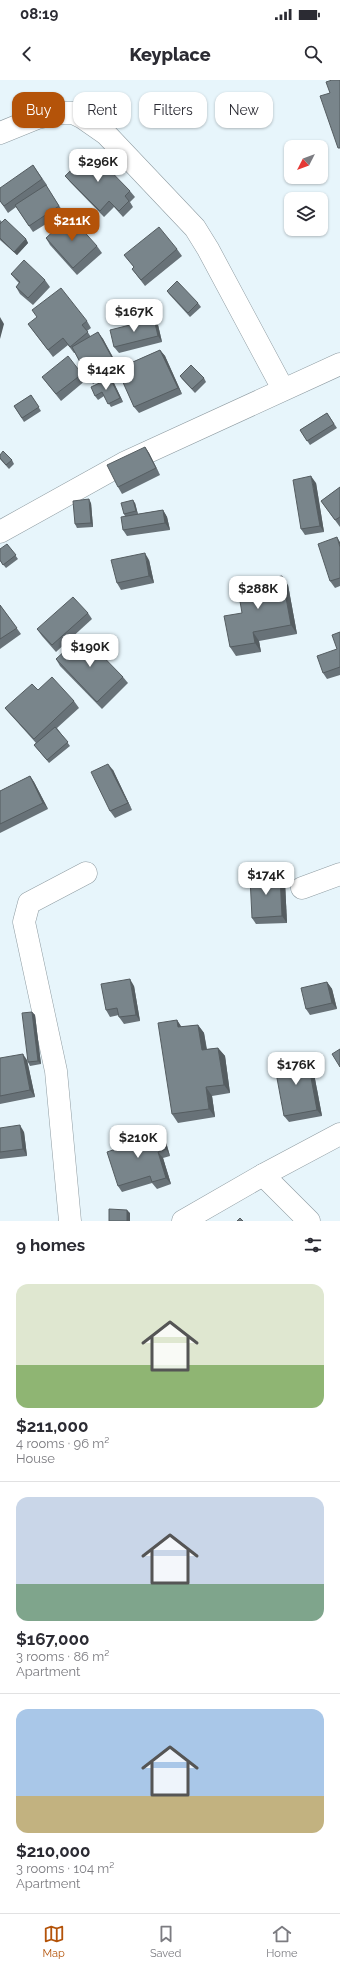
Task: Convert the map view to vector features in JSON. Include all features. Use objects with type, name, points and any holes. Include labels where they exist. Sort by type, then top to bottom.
[{"type":"street","points":[[0,133],[37,118],[61,113],[73,113],[106,134],[195,228],[208,249],[283,389]]},
{"type":"street","points":[[0,532],[124,463],[340,364]]},
{"type":"street","points":[[70,1221],[56,1071],[24,922],[30,903],[86,873]]},
{"type":"street","points":[[302,888],[340,874]]},
{"type":"street","points":[[183,1221],[263,1175],[340,1134]]},
{"type":"street","points":[[263,1175],[309,1221]]},
{"type":"building","points":[[340,80],[340,148],[338,148],[320,96],[330,93],[326,82]]},
{"type":"building","points":[[91,151],[130,191],[125,196],[129,201],[119,211],[109,201],[100,211],[65,176]]},
{"type":"building","points":[[33,165],[42,179],[4,206],[0,201],[0,188]]},
{"type":"building","points":[[46,185],[59,206],[29,226],[15,205]]},
{"type":"building","points":[[70,216],[97,246],[73,268],[46,238]]},
{"type":"building","points":[[5,219],[26,239],[14,252],[0,238],[0,224]]},
{"type":"building","points":[[159,227],[177,249],[141,280],[132,269],[134,267],[124,255]]},
{"type":"building","points":[[24,260],[45,280],[28,298],[16,287],[20,282],[11,274]]},
{"type":"building","points":[[177,281],[198,303],[188,313],[167,291]]},
{"type":"building","points":[[61,288],[87,321],[82,325],[88,332],[70,347],[63,338],[48,350],[28,324],[37,317],[32,310]]},
{"type":"building","points":[[154,319],[158,336],[114,347],[110,330]]},
{"type":"building","points":[[98,332],[115,363],[88,377],[72,347]]},
{"type":"building","points":[[160,350],[178,388],[134,407],[117,369]]},
{"type":"building","points":[[68,356],[82,374],[56,394],[42,377]]},
{"type":"building","points":[[191,365],[204,378],[192,389],[180,376]]},
{"type":"building","points":[[110,378],[120,398],[108,404],[102,392],[95,396],[91,387]]},
{"type":"building","points":[[31,395],[39,407],[22,418],[14,406]]},
{"type":"building","points":[[327,413],[334,424],[307,441],[300,430]]},
{"type":"building","points":[[145,447],[156,468],[118,487],[107,465]]},
{"type":"building","points":[[3,451],[12,460],[6,465],[0,458]]},
{"type":"building","points":[[311,476],[320,526],[301,529],[293,480]]},
{"type":"building","points":[[340,487],[340,517],[335,520],[321,501]]},
{"type":"building","points":[[89,499],[91,523],[75,524],[73,501]]},
{"type":"building","points":[[133,500],[136,511],[124,514],[121,503]]},
{"type":"building","points":[[163,510],[165,523],[123,530],[121,517]]},
{"type":"building","points":[[337,537],[340,547],[340,578],[330,581],[318,544]]},
{"type":"building","points":[[7,544],[16,555],[3,565],[0,560],[0,549]]},
{"type":"building","points":[[145,553],[149,576],[117,583],[111,560]]},
{"type":"building","points":[[282,576],[291,625],[253,632],[255,643],[230,647],[224,616],[242,613],[237,584]]},
{"type":"building","points":[[73,597],[88,613],[52,645],[37,629]]},
{"type":"building","points":[[0,605],[17,628],[0,639]]},
{"type":"building","points":[[340,632],[340,667],[323,673],[317,656],[337,649],[332,635]]},
{"type":"building","points":[[82,635],[123,677],[97,702],[56,659]]},
{"type":"building","points":[[52,677],[74,701],[34,739],[5,708],[32,684],[38,690]]},
{"type":"building","points":[[55,727],[68,742],[47,760],[34,745]]},
{"type":"building","points":[[108,764],[128,803],[110,811],[91,772]]},
{"type":"building","points":[[30,776],[43,803],[0,824],[0,791]]},
{"type":"building","points":[[280,875],[282,916],[252,918],[250,877]]},
{"type":"building","points":[[130,979],[136,1015],[119,1017],[117,1008],[106,1010],[101,984]]},
{"type":"building","points":[[327,982],[332,1003],[306,1009],[301,988]]},
{"type":"building","points":[[32,1012],[38,1061],[28,1062],[22,1013]]},
{"type":"building","points":[[177,1020],[178,1027],[198,1025],[202,1050],[218,1048],[224,1085],[206,1087],[209,1109],[172,1114],[158,1023]]},
{"type":"building","points":[[340,1049],[340,1067],[332,1054]]},
{"type":"building","points":[[23,1054],[30,1090],[0,1096],[0,1058]]},
{"type":"building","points":[[307,1056],[317,1110],[284,1116],[274,1062]]},
{"type":"building","points":[[20,1125],[23,1149],[0,1152],[0,1128]]},
{"type":"building","points":[[138,1130],[141,1139],[160,1133],[166,1149],[158,1152],[166,1178],[152,1182],[150,1176],[118,1186],[107,1152],[128,1145],[124,1134]]},
{"type":"building","points":[[109,1209],[127,1210],[127,1221],[109,1221]]}]
